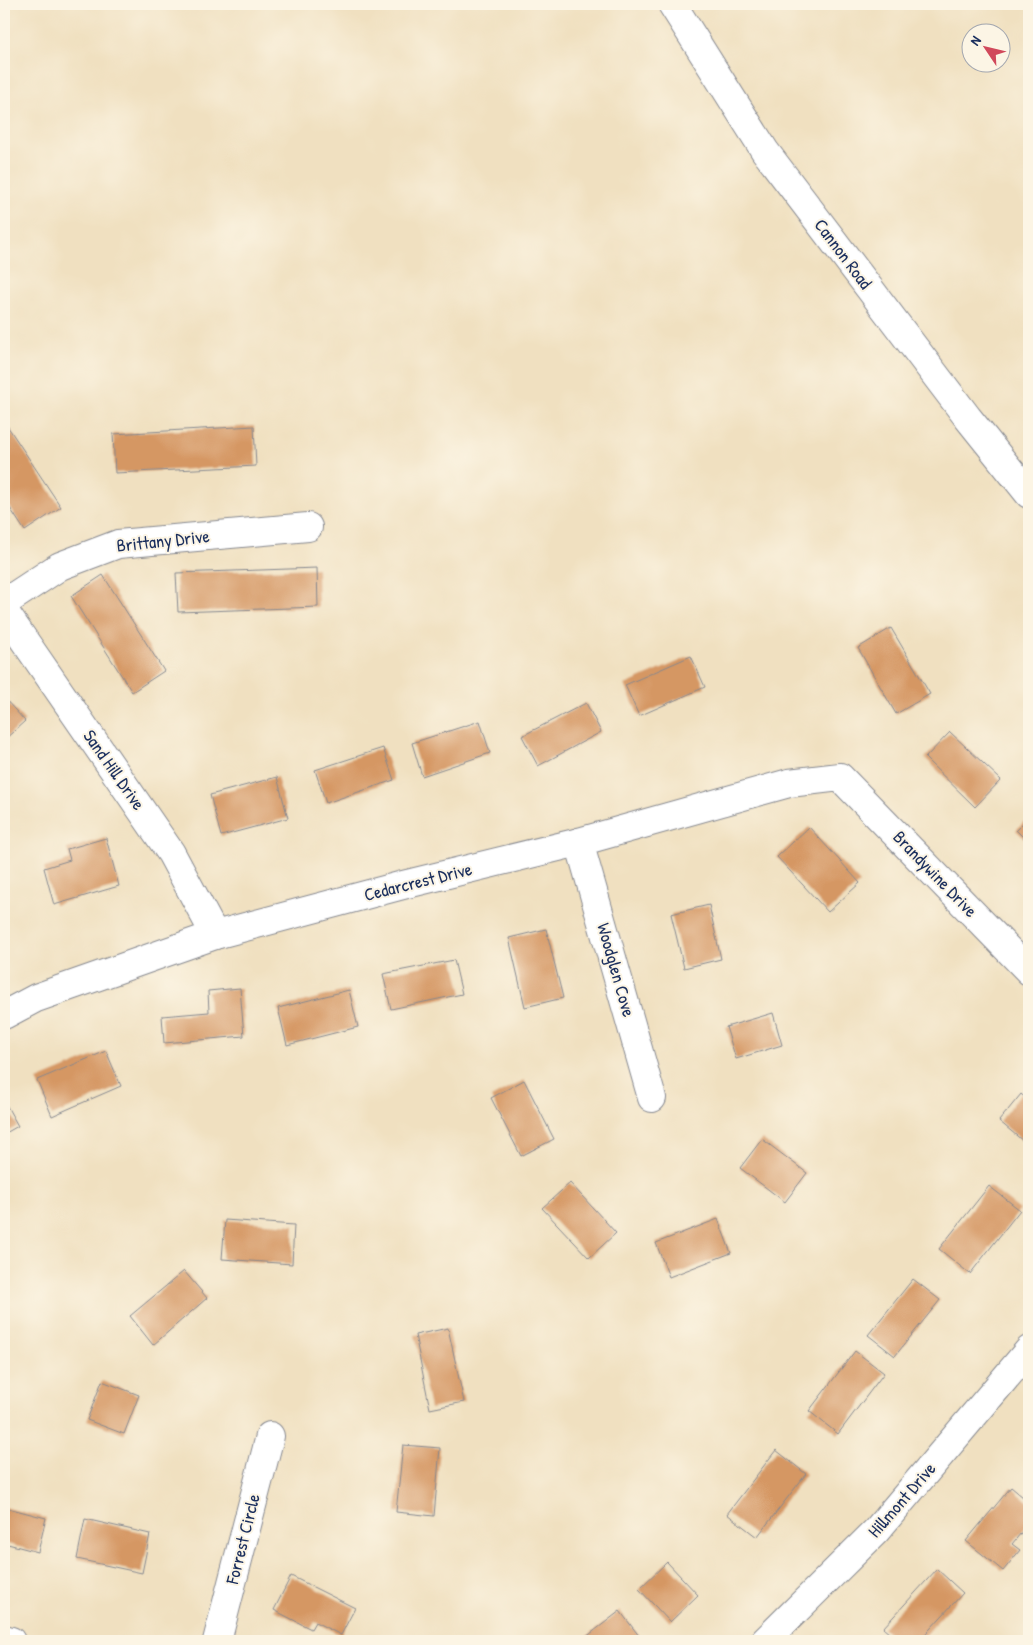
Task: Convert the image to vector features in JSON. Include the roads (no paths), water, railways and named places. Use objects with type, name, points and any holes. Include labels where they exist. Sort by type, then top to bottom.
[{"type":"street","name":"Cannon Road","points":[[672,4],[765,151],[968,418],[1029,494]]},
{"type":"street","name":"Brittany Drive","points":[[4,603],[60,566],[118,544],[308,527]]},
{"type":"street","name":"Sand Hill Drive","points":[[4,611],[170,853],[215,935]]},
{"type":"street","name":"Cedarcrest Drive","points":[[4,1015],[36,998],[215,935],[410,883],[580,842],[789,783],[840,777]]},
{"type":"street","name":"Brandywine Drive","points":[[840,777],[1029,971]]},
{"type":"street","name":"Woodglen Cove","points":[[580,842],[652,1098]]},
{"type":"street","name":"Hillmont Drive","points":[[765,1641],[876,1531],[1029,1350]]},
{"type":"street","name":"Forrest Circle","points":[[217,1641],[270,1436]]},
{"type":"street","points":[[4,1639],[11,1641]]}]
